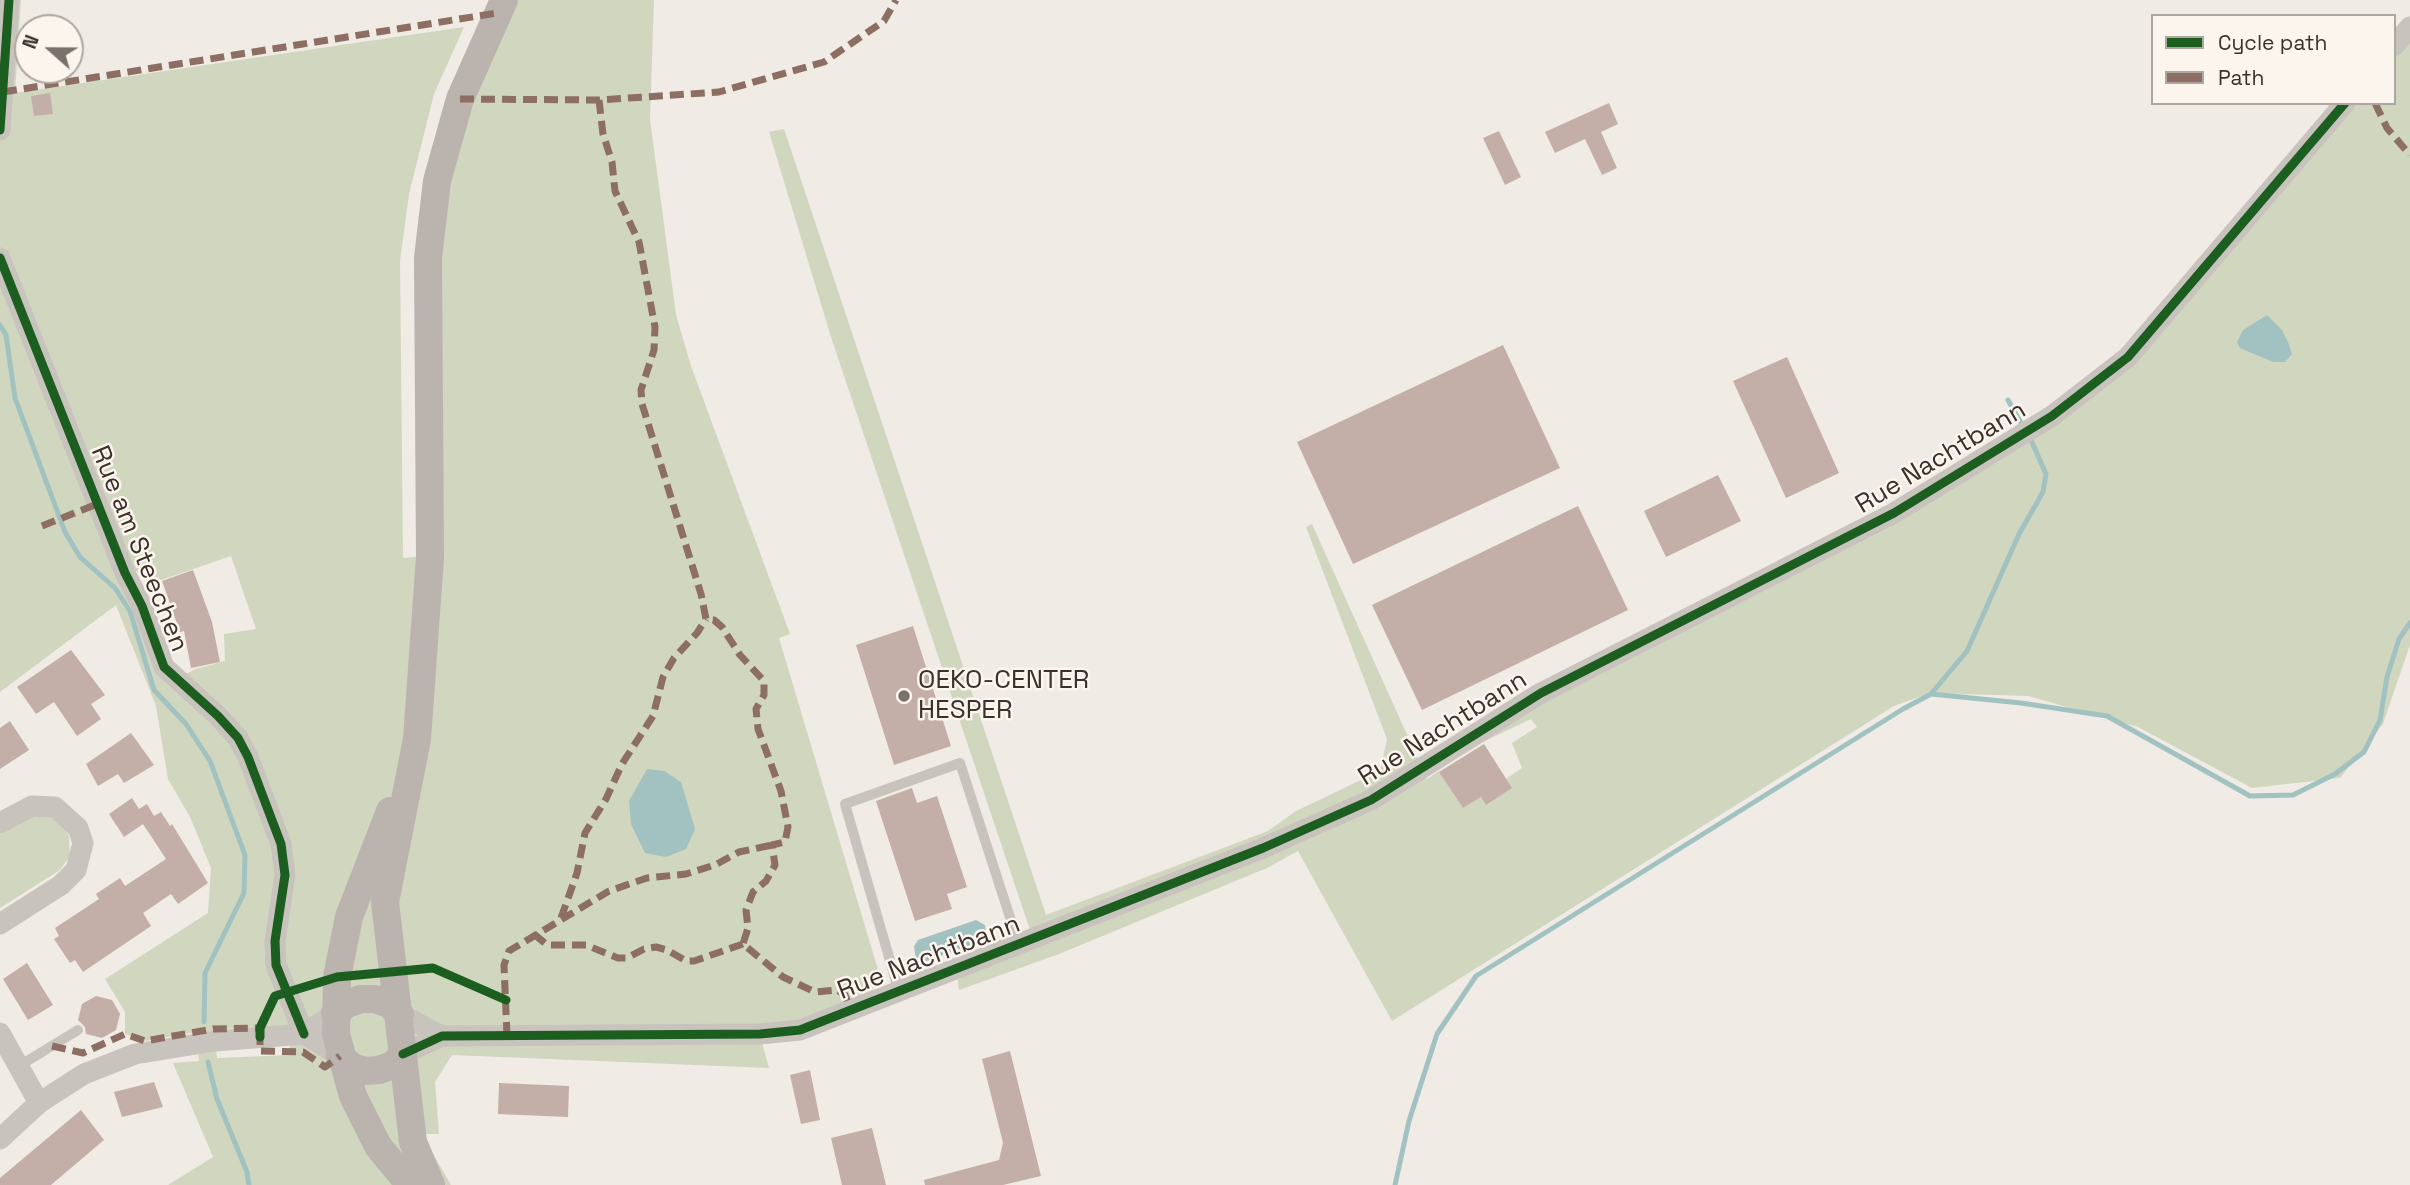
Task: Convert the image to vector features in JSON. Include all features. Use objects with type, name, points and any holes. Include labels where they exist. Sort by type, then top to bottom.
[{"type":"main road","points":[[431,1185],[413,1142],[385,902],[417,739],[430,557],[428,258],[437,181],[460,99],[504,0]]},
{"type":"main road","points":[[410,1185],[378,1146],[353,1096],[340,1056],[335,1013],[337,977],[349,917],[417,739]]},
{"type":"main road","points":[[335,1013],[347,1004],[375,999],[400,1014]]},
{"type":"main road","points":[[340,1056],[351,1066],[365,1071],[393,1065],[403,1054]]},
{"type":"street","points":[[0,130],[9,0]]},
{"type":"street","points":[[2396,44],[2410,27]]},
{"type":"street","name":"Rue Nachtbann","points":[[403,1054],[442,1036],[760,1034],[800,1030],[1263,848],[1371,800],[1541,693],[1894,513],[1966,472],[2052,416],[2128,357],[2343,105]]},
{"type":"street","name":"Rue am Steechen","points":[[0,258],[125,573],[142,606],[164,667],[225,723],[238,738],[248,757],[281,844],[285,876],[275,941],[276,965],[304,1034]]},
{"type":"street","points":[[0,823],[32,806],[55,807],[78,828],[83,844],[76,870],[68,878],[0,923]]},
{"type":"street","points":[[0,1139],[39,1103],[84,1074],[135,1054],[215,1041],[304,1034],[335,1013]]},
{"type":"street","name":"Rue Nachtbann","points":[[400,1014],[442,1036]]},
{"type":"street","points":[[0,1033],[39,1103]]},
{"type":"street","points":[[304,1034],[340,1056]]},
{"type":"lane","points":[[900,992],[845,804],[960,763],[1018,945]]},
{"type":"lane","points":[[19,1066],[78,1030]]},
{"type":"green space","points":[[0,0],[21,0],[20,14],[14,14],[15,93],[464,27],[434,94],[409,194],[400,261],[403,558],[438,555],[433,259],[443,181],[509,0],[654,0],[650,119],[676,315],[691,366],[790,634],[779,638],[879,973],[872,990],[876,1001],[760,1035],[769,1068],[452,1055],[435,1082],[439,1134],[425,1134],[426,1142],[451,1185],[168,1185],[213,1157],[173,1063],[199,1061],[196,1032],[145,1041],[125,1034],[125,1012],[105,979],[208,913],[211,868],[190,817],[168,779],[156,706],[116,605],[0,692]],"holes":[[[231,556],[256,629],[224,634],[225,661],[196,669],[175,679],[125,574],[139,571],[161,580]],[[260,1028],[289,1035],[290,1055],[217,1058],[214,1029]]]},
{"type":"green space","points":[[2410,27],[2410,645],[2383,724],[2340,778],[2252,788],[2138,727],[2028,696],[1930,693],[1894,706],[1392,1021],[1298,851],[1267,868],[1059,954],[959,990],[956,969],[1033,939],[831,337],[769,132],[784,129],[1046,915],[1268,831],[1296,811],[1380,771],[1387,739],[1306,527],[1312,524],[1427,779],[1439,771],[1463,808],[1481,797],[1486,804],[1511,788],[1506,779],[1522,768],[1512,743],[1537,727],[1531,719],[1483,742],[1477,732],[1894,513],[2128,357],[2343,105],[2396,105],[2396,44]]},
{"type":"green space","points":[[26,817],[51,817],[63,826],[69,836],[70,856],[60,870],[0,908],[0,834]]},
{"type":"water","points":[[2267,315],[2282,330],[2288,342],[2292,354],[2285,362],[2273,362],[2240,348],[2237,342],[2243,330]]},
{"type":"water","points":[[647,769],[664,771],[681,782],[695,829],[686,849],[666,857],[645,853],[631,824],[629,801]]},
{"type":"water","points":[[976,920],[985,925],[986,932],[982,941],[924,962],[916,960],[914,946],[918,940]]},
{"type":"building","points":[[50,93],[53,114],[34,116],[31,96]]},
{"type":"building","points":[[1609,103],[1618,124],[1601,132],[1617,168],[1602,175],[1585,139],[1555,153],[1545,132]]},
{"type":"building","points":[[1499,131],[1521,177],[1505,185],[1483,138]]},
{"type":"building","points":[[1503,345],[1560,468],[1353,564],[1297,442]]},
{"type":"building","points":[[1787,357],[1839,473],[1786,498],[1733,381]]},
{"type":"building","points":[[1718,475],[1741,521],[1666,557],[1644,511]]},
{"type":"building","points":[[1578,506],[1628,610],[1422,710],[1372,605]]},
{"type":"building","points":[[193,570],[212,622],[220,662],[191,668],[184,631],[180,632],[162,581]]},
{"type":"building","name":"OEKO-CENTER HESPER","points":[[913,626],[951,746],[894,765],[856,645]]},
{"type":"building","points":[[71,650],[105,695],[91,704],[101,719],[77,736],[54,702],[36,714],[17,687]]},
{"type":"building","points":[[10,721],[29,750],[0,769],[0,728]]},
{"type":"building","points":[[131,733],[154,765],[124,783],[118,774],[98,786],[86,764]]},
{"type":"building","points":[[1484,744],[1512,788],[1486,805],[1481,797],[1463,808],[1439,772]]},
{"type":"building","name":"OEKO-CENTER HESPER","points":[[912,788],[917,803],[937,796],[967,887],[947,894],[952,909],[915,921],[876,801]]},
{"type":"building","points":[[132,798],[139,809],[147,804],[154,816],[161,812],[170,826],[172,824],[208,883],[178,904],[171,894],[143,913],[151,926],[83,972],[75,960],[70,963],[54,939],[59,936],[55,928],[99,899],[96,894],[120,878],[125,886],[166,859],[143,824],[124,837],[109,814]]},
{"type":"building","points":[[27,963],[53,1005],[28,1020],[3,979]]},
{"type":"building","points":[[96,996],[112,1000],[120,1014],[116,1030],[102,1038],[86,1034],[85,1027],[78,1020],[82,1004]]},
{"type":"building","points":[[1010,1051],[1041,1176],[1003,1185],[925,1185],[924,1180],[999,1160],[1003,1143],[982,1059]]},
{"type":"building","points":[[810,1070],[820,1120],[801,1124],[790,1075]]},
{"type":"building","points":[[154,1082],[163,1107],[122,1117],[114,1092]]},
{"type":"building","points":[[499,1083],[569,1086],[568,1117],[498,1114]]},
{"type":"building","points":[[81,1110],[104,1140],[51,1185],[0,1185],[0,1178]]},
{"type":"building","points":[[872,1128],[886,1185],[842,1185],[831,1138]]},
{"type":"waterway","points":[[0,325],[6,335],[15,398],[65,532],[80,557],[115,588],[130,611],[154,690],[186,724],[210,761],[245,855],[244,893],[205,973],[204,1022]]},
{"type":"waterway","points":[[2008,400],[2021,423]]},
{"type":"waterway","points":[[1395,1185],[1409,1121],[1437,1034],[1476,976],[1931,694],[1967,651],[2019,534],[2043,492],[2046,474],[2031,440]]},
{"type":"waterway","points":[[1931,694],[2021,703],[2107,716],[2250,796],[2293,795],[2335,774],[2364,752],[2380,720],[2387,677],[2399,639],[2410,623]]},
{"type":"waterway","points":[[208,1062],[217,1099],[247,1172],[249,1185]]},
{"type":"marked path","points":[[460,99],[599,100],[719,92],[824,62],[884,21],[896,0]]},
{"type":"marked path","points":[[3,92],[497,13]]},
{"type":"marked path","points":[[599,100],[615,191],[639,242],[655,327],[654,350],[641,390],[642,404],[701,594],[706,619],[714,620],[722,627],[740,655],[764,681],[764,695],[756,709],[758,729],[781,791],[788,827],[785,842],[772,845],[775,865],[766,881],[753,892],[746,910],[748,928],[743,944],[783,977],[815,992],[837,990],[845,995],[851,1011]]},
{"type":"marked path","points":[[2376,105],[2387,128],[2410,155]]},
{"type":"marked path","points":[[42,526],[97,504]]},
{"type":"marked path","points":[[561,918],[577,873],[585,833],[606,799],[622,764],[653,716],[663,677],[674,658],[706,619]]},
{"type":"marked path","points":[[507,1036],[504,965],[509,951],[609,891],[647,878],[686,874],[715,865],[739,852],[772,845]]},
{"type":"marked path","points":[[534,934],[547,945],[586,945],[618,958],[627,958],[644,949],[656,947],[686,961],[694,961],[743,944]]},
{"type":"marked path","points":[[52,1046],[83,1053],[125,1034],[145,1041],[213,1029],[260,1028]]},
{"type":"marked path","points":[[260,1031],[260,1051],[303,1052],[325,1067],[340,1056]]},
{"type":"cycle path","points":[[0,130],[9,0]]},
{"type":"cycle path","points":[[403,1054],[442,1036],[760,1034],[800,1030],[1263,848],[1371,800],[1541,693],[1894,513],[2052,416],[2128,357],[2343,105]]},
{"type":"cycle path","points":[[0,258],[125,573],[142,606],[164,667],[218,716],[238,738],[248,757],[281,844],[285,875],[275,941],[276,965],[304,1034]]},
{"type":"cycle path","points":[[260,1037],[260,1028],[275,996],[337,977],[433,968],[506,1000]]},
{"type":"place","name":"OEKO-CENTER HESPER","points":[[904,696]]}]
